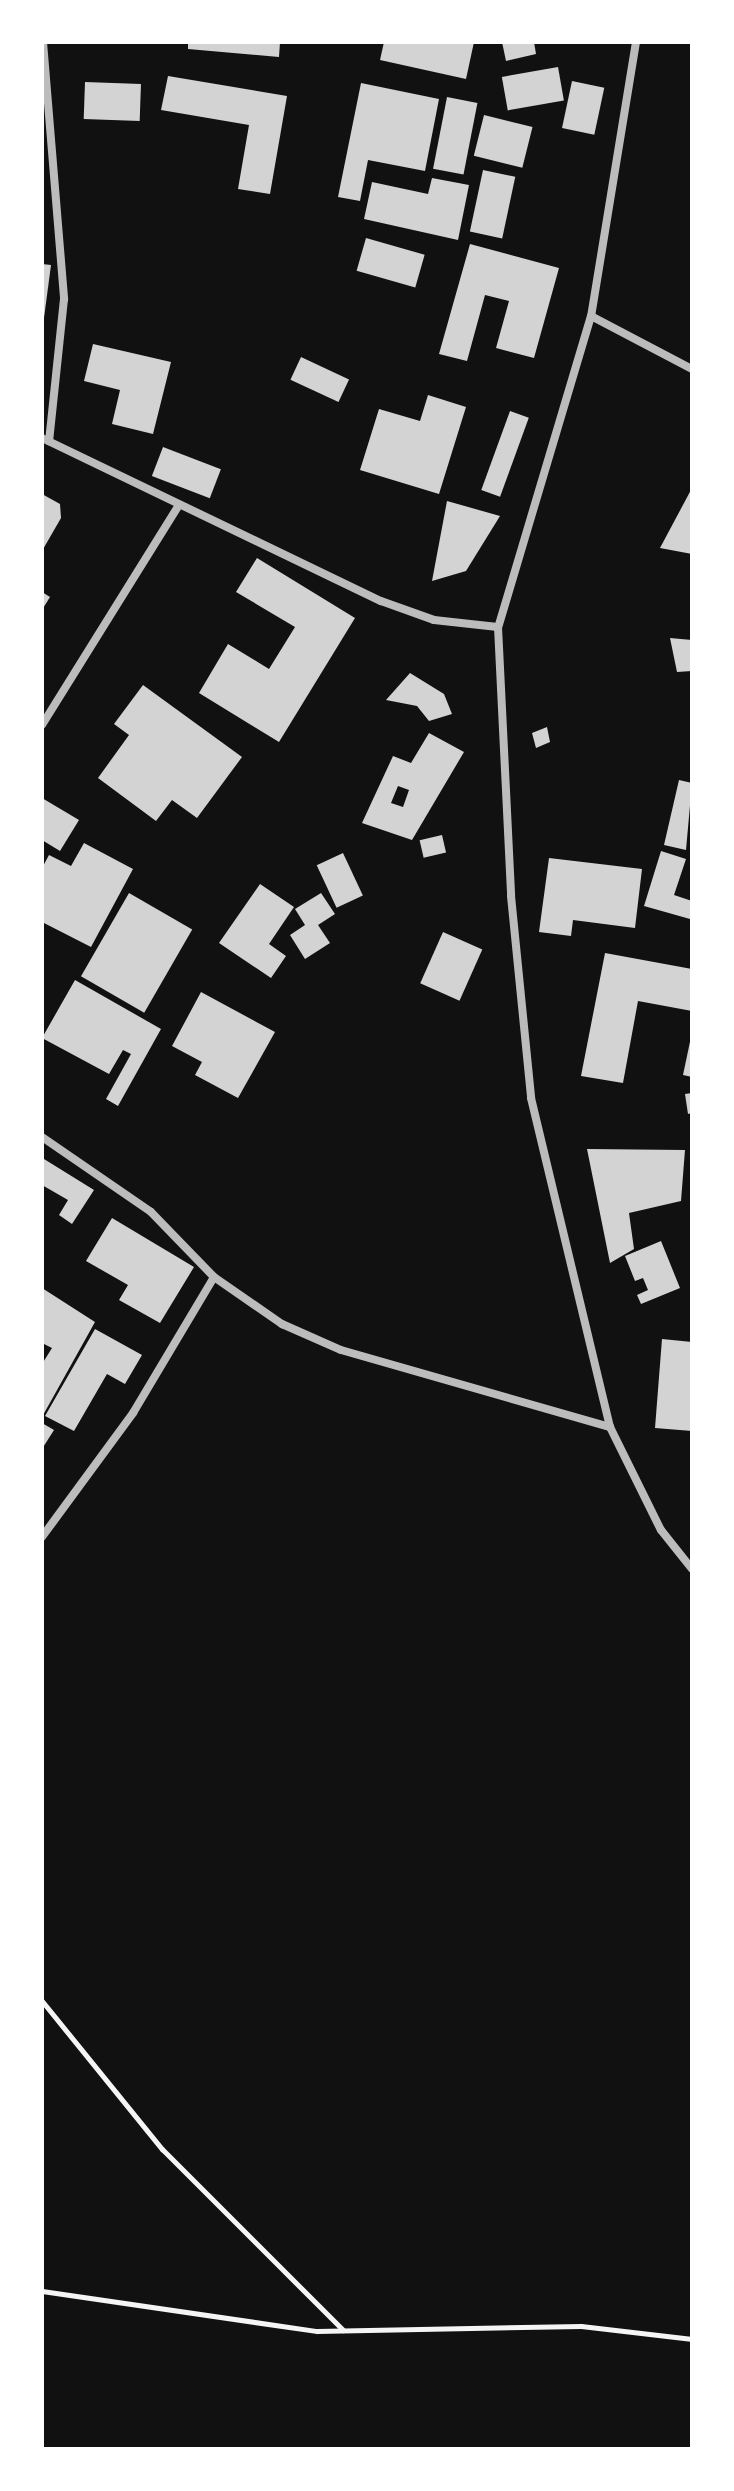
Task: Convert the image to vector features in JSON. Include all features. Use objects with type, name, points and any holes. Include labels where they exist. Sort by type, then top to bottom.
[{"type":"street","points":[[43,42],[64,299],[46,440],[381,601],[434,620],[498,627]]},
{"type":"street","points":[[636,42],[591,316],[498,627],[512,911],[531,1098],[610,1427],[661,1530],[692,1569]]},
{"type":"street","points":[[591,316],[692,369]]},
{"type":"street","points":[[42,725],[179,505]]},
{"type":"street","points":[[42,1137],[151,1212],[214,1277],[282,1324],[341,1350],[610,1427]]},
{"type":"street","points":[[42,1537],[133,1413],[214,1277]]},
{"type":"path","points":[[42,2001],[162,2149],[344,2331]]},
{"type":"path","points":[[692,2279],[692,2305]]},
{"type":"path","points":[[42,2291],[182,2316],[344,2331],[581,2326],[692,2339]]},
{"type":"building","points":[[188,42],[280,42],[279,57],[188,49]]},
{"type":"building","points":[[384,42],[474,42],[466,79],[380,60]]},
{"type":"building","points":[[502,42],[534,42],[536,54],[506,61]]},
{"type":"building","points":[[558,67],[564,100],[508,110],[502,77]]},
{"type":"building","points":[[168,76],[287,96],[270,194],[238,189],[249,125],[161,110]]},
{"type":"building","points":[[572,81],[604,88],[594,135],[562,128]]},
{"type":"building","points":[[85,82],[141,84],[140,121],[84,119]]},
{"type":"building","points":[[361,83],[439,99],[425,171],[368,160],[360,201],[338,197]]},
{"type":"building","points":[[447,97],[477,103],[464,175],[433,169]]},
{"type":"building","points":[[484,115],[533,127],[522,168],[474,156]]},
{"type":"building","points":[[483,170],[515,177],[502,238],[470,232]]},
{"type":"building","points":[[432,178],[469,185],[458,240],[364,219],[372,182],[428,194]]},
{"type":"building","points":[[366,238],[425,255],[415,287],[357,271]]},
{"type":"building","points":[[470,244],[559,268],[534,358],[496,348],[509,301],[485,295],[467,361],[439,354]]},
{"type":"building","points":[[42,264],[51,265],[44,318],[42,318]]},
{"type":"building","points":[[93,344],[171,362],[153,434],[112,424],[120,390],[84,381]]},
{"type":"building","points":[[301,357],[349,379],[338,402],[290,380]]},
{"type":"building","points":[[428,395],[466,407],[439,494],[360,470],[379,409],[420,421]]},
{"type":"building","points":[[510,411],[529,418],[500,497],[481,490]]},
{"type":"building","points":[[163,447],[221,469],[210,498],[152,476]]},
{"type":"building","points":[[692,488],[692,554],[660,548]]},
{"type":"building","points":[[42,494],[60,504],[61,518],[42,551]]},
{"type":"building","points":[[447,501],[500,516],[466,571],[432,581]]},
{"type":"building","points":[[257,558],[355,618],[279,742],[199,693],[228,644],[269,669],[295,627],[236,592]]},
{"type":"building","points":[[42,592],[50,597],[42,610]]},
{"type":"building","points":[[670,638],[692,640],[692,671],[677,672]]},
{"type":"building","points":[[410,673],[444,694],[452,714],[429,721],[417,706],[386,700]]},
{"type":"building","points":[[143,685],[242,757],[197,818],[172,800],[156,821],[98,778],[129,735],[114,724]]},
{"type":"building","points":[[547,727],[550,742],[536,748],[532,733]]},
{"type":"building","points":[[429,733],[464,752],[412,840],[362,823],[393,756],[411,763]],"holes":[[[398,786],[409,790],[403,807],[391,803]]]},
{"type":"building","points":[[679,780],[692,783],[686,850],[664,845]]},
{"type":"building","points":[[42,798],[79,820],[60,851],[42,840]]},
{"type":"building","points":[[442,835],[446,853],[424,858],[420,840]]},
{"type":"building","points":[[84,843],[133,869],[91,947],[42,922],[42,868],[49,855],[71,866]]},
{"type":"building","points":[[661,851],[686,859],[674,895],[692,901],[690,919],[644,906]]},
{"type":"building","points":[[343,853],[363,896],[337,908],[317,865]]},
{"type":"building","points":[[549,858],[642,869],[635,928],[573,920],[571,936],[539,932]]},
{"type":"building","points":[[260,884],[294,907],[269,944],[286,956],[271,978],[219,943]]},
{"type":"building","points":[[129,893],[192,930],[144,1013],[81,976]]},
{"type":"building","points":[[321,893],[335,914],[318,925],[330,943],[305,959],[290,935],[305,925],[295,909]]},
{"type":"building","points":[[443,932],[482,949],[460,1001],[420,983]]},
{"type":"building","points":[[605,953],[692,969],[692,1011],[638,1001],[623,1083],[581,1076]]},
{"type":"building","points":[[75,980],[161,1029],[118,1106],[106,1099],[131,1054],[123,1050],[109,1074],[42,1038]]},
{"type":"building","points":[[201,992],[275,1032],[238,1098],[195,1075],[202,1062],[172,1046]]},
{"type":"building","points":[[692,1037],[692,1077],[683,1075]]},
{"type":"building","points":[[692,1093],[692,1113],[688,1114],[685,1094]]},
{"type":"building","points":[[587,1149],[685,1150],[681,1201],[629,1213],[634,1249],[610,1263]]},
{"type":"building","points":[[44,1159],[94,1190],[72,1224],[59,1215],[68,1200],[42,1185]]},
{"type":"building","points":[[112,1218],[194,1267],[160,1323],[119,1300],[128,1285],[86,1261]]},
{"type":"building","points":[[661,1241],[680,1288],[641,1304],[637,1295],[648,1290],[643,1278],[635,1281],[625,1256]]},
{"type":"building","points":[[42,1288],[95,1322],[42,1417],[42,1364],[52,1348],[42,1343]]},
{"type":"building","points":[[95,1329],[142,1355],[125,1384],[107,1374],[74,1431],[45,1416]]},
{"type":"building","points":[[662,1339],[692,1342],[692,1431],[655,1428]]},
{"type":"building","points":[[42,1423],[54,1430],[42,1449]]}]
